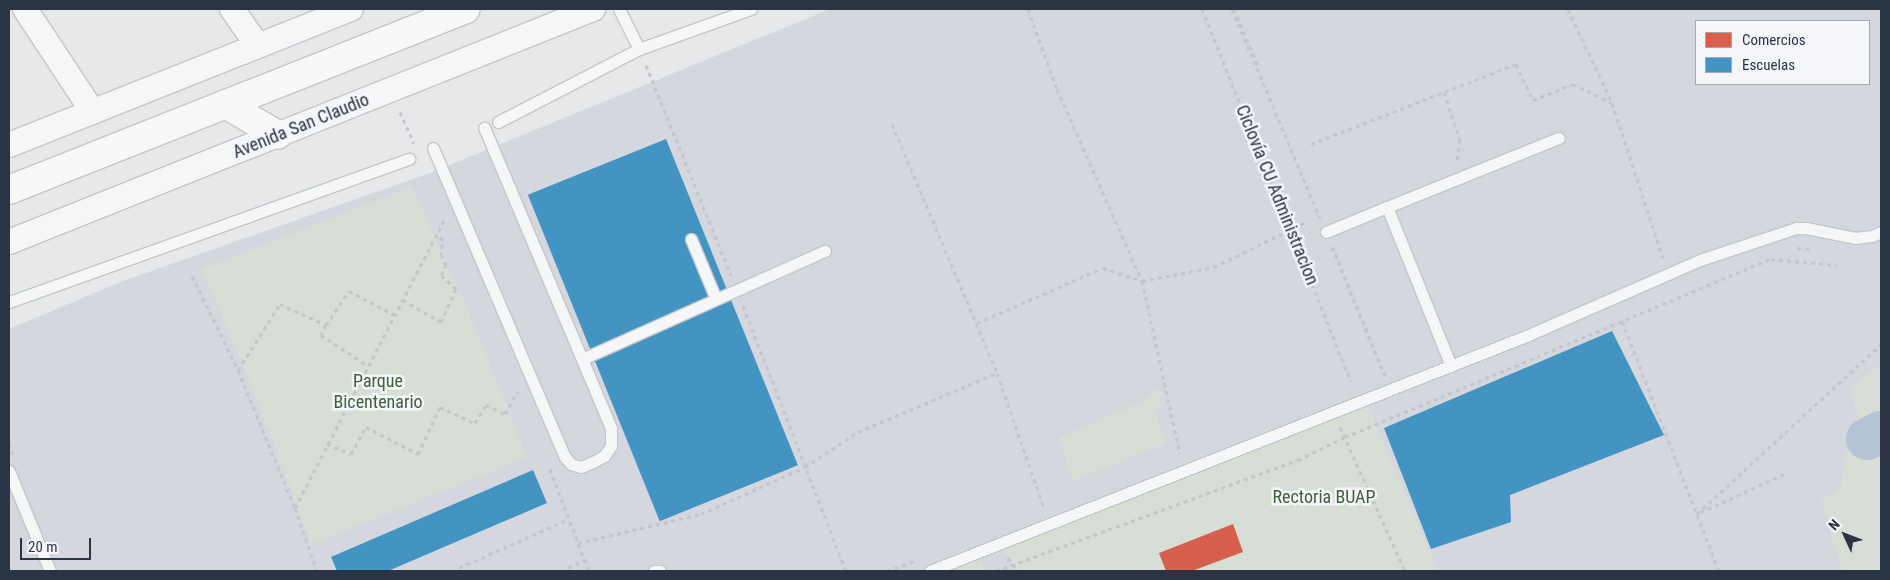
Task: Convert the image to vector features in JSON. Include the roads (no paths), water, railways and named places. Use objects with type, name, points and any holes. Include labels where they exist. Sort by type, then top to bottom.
[{"type":"street","points":[[25,9],[93,112]]},
{"type":"street","points":[[232,9],[258,46]]},
{"type":"street","points":[[9,145],[351,9]]},
{"type":"street","points":[[9,190],[465,9]]},
{"type":"street","name":"Avenida San Claudio","points":[[9,242],[593,9]]},
{"type":"street","points":[[225,104],[278,135]]},
{"type":"lane","points":[[619,9],[639,50]]},
{"type":"lane","points":[[498,122],[639,50],[751,9]]},
{"type":"lane","points":[[433,148],[565,458],[571,464],[581,467],[604,456],[611,446],[611,428],[484,128]]},
{"type":"lane","points":[[1326,232],[1560,138]]},
{"type":"lane","points":[[9,302],[409,159]]},
{"type":"lane","points":[[1387,207],[1451,366]]},
{"type":"lane","points":[[930,571],[1526,336],[1700,260],[1796,228],[1806,228],[1855,238],[1872,236],[1881,232]]},
{"type":"lane","points":[[691,239],[716,300]]},
{"type":"lane","points":[[582,359],[825,251]]},
{"type":"lane","points":[[9,471],[50,571]]},
{"type":"lane","points":[[654,571],[660,571]]},
{"type":"waterway","points":[[1867,439],[1881,432]]},
{"type":"park label","name":"Parque Bicentenario","points":[[378,392]]},
{"type":"park label","name":"Rectoria BUAP","points":[[1324,497]]}]
